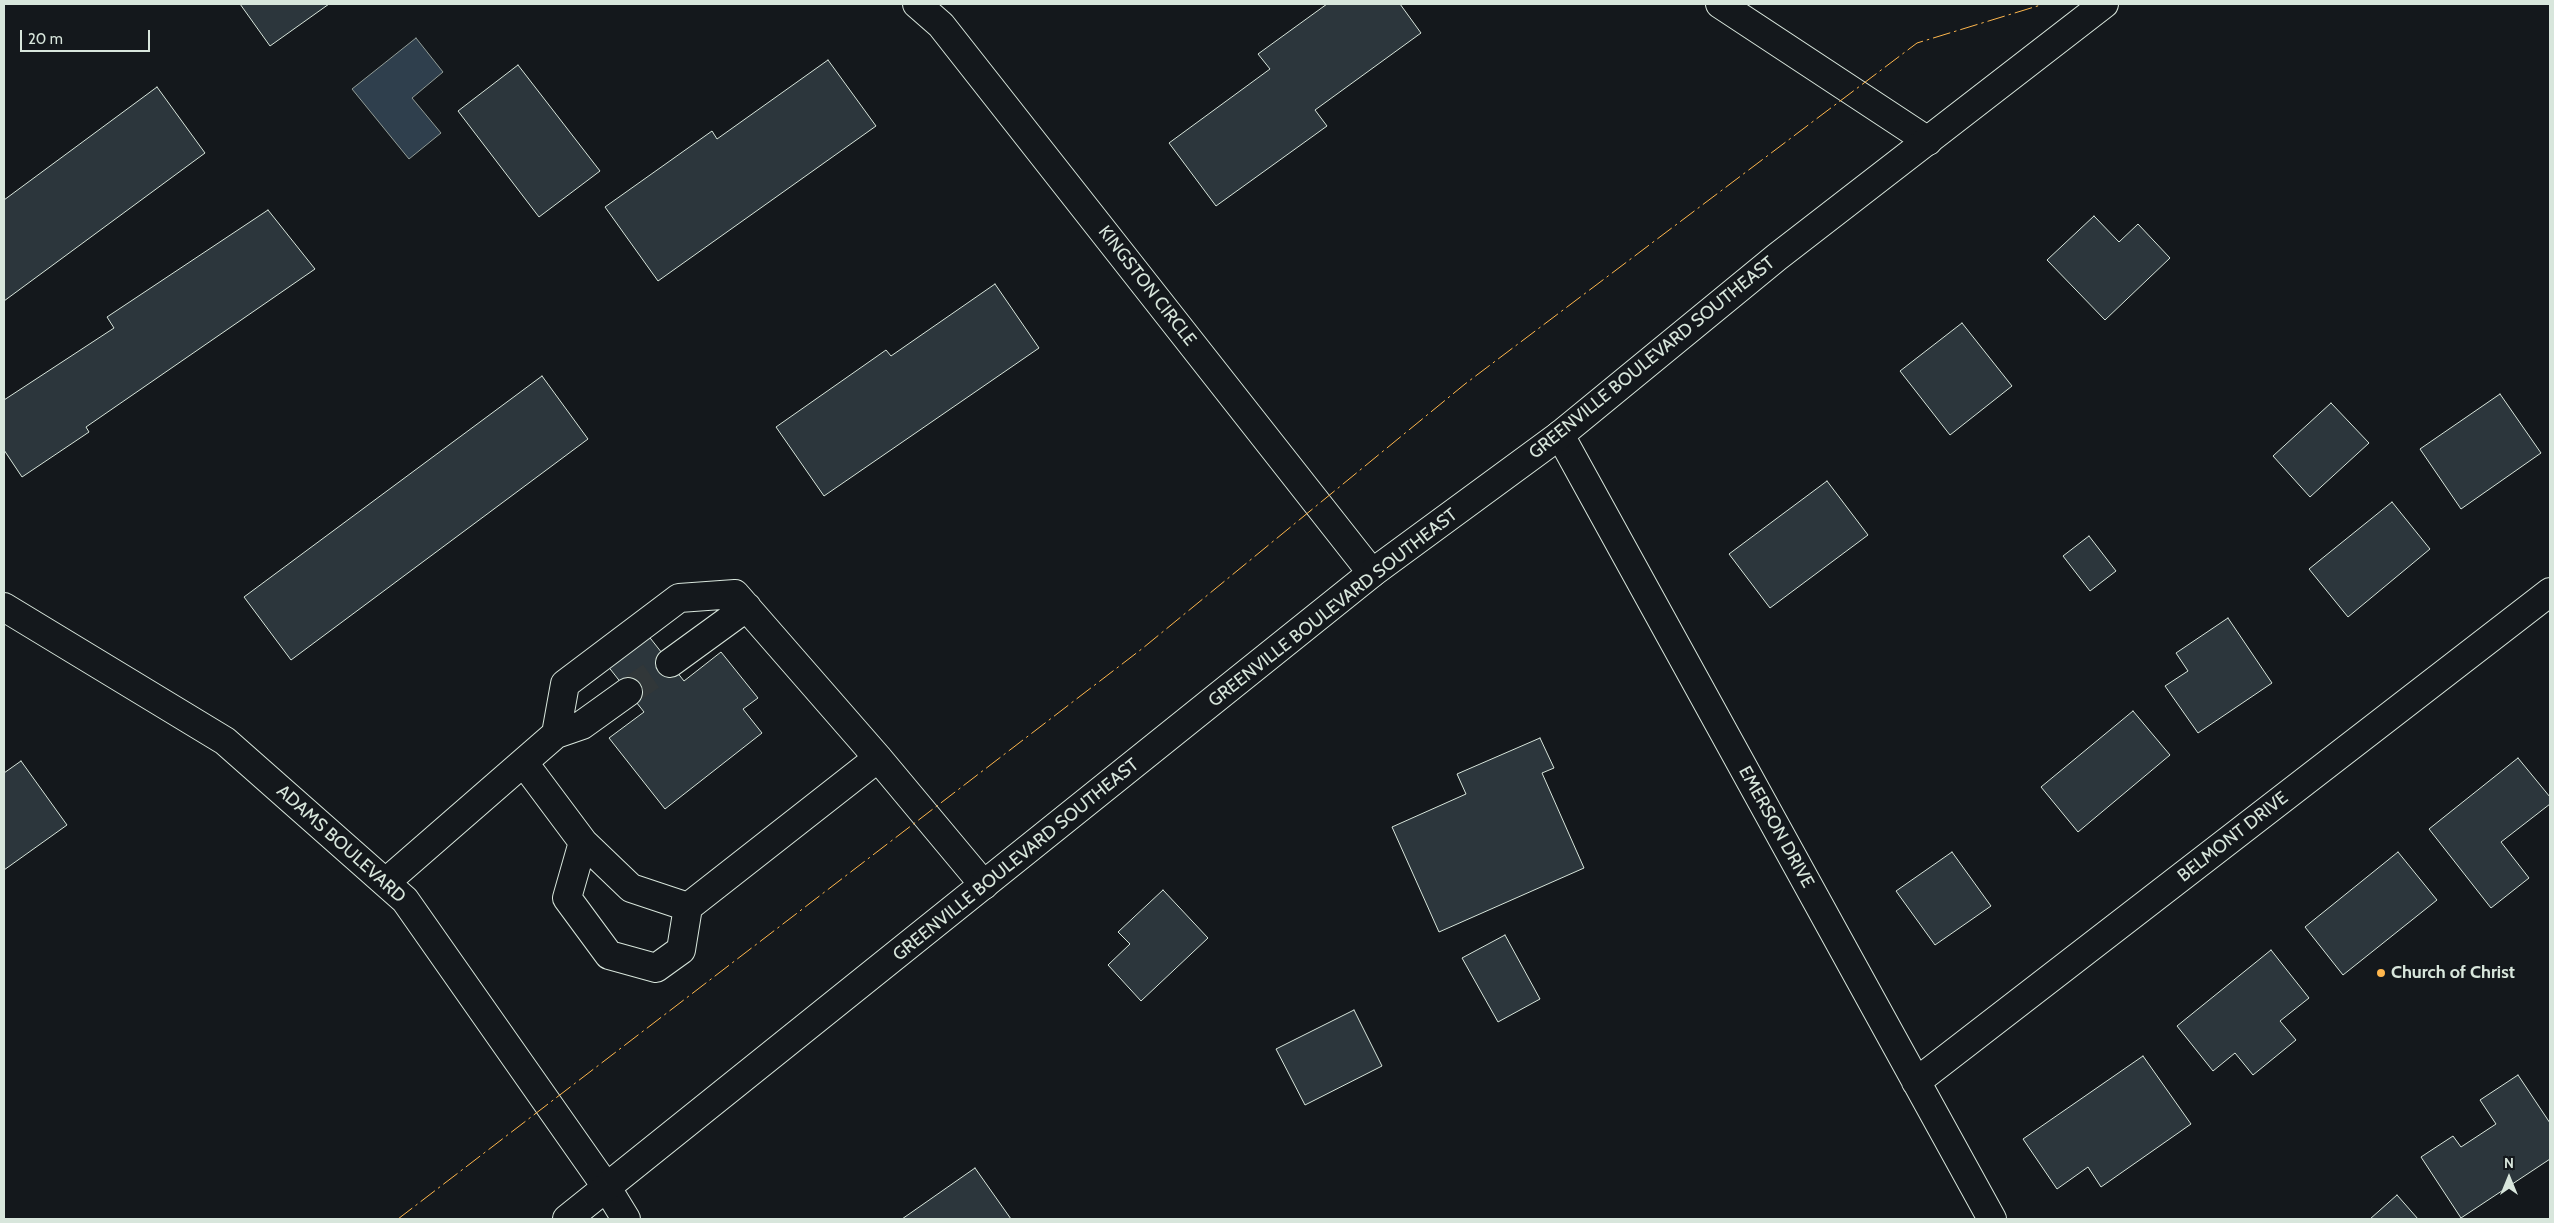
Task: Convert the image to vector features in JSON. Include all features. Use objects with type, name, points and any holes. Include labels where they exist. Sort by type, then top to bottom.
[{"type":"main road","name":"KINGSTON CIRCLE","points":[[917,4],[941,25],[1372,573]]},
{"type":"main road","points":[[1720,4],[1928,140]]},
{"type":"main road","name":"GREENVILLE BOULEVARD SOUTHEAST","points":[[567,1219],[1372,573],[1560,435],[1777,257],[2104,4]]},
{"type":"main road","name":"EMERSON DRIVE","points":[[1560,435],[1992,1219]]},
{"type":"main road","name":"BELMONT DRIVE","points":[[1916,1082],[2550,592]]},
{"type":"main road","points":[[556,734],[565,684],[679,598],[735,594],[878,758],[984,885]]},
{"type":"main road","name":"ADAMS BOULEVARD","points":[[4,607],[225,741],[405,900],[607,1188],[626,1219]]},
{"type":"main road","points":[[670,663],[747,607]]},
{"type":"main road","points":[[386,882],[556,734],[582,725],[628,692]]},
{"type":"main road","points":[[583,842],[567,898],[610,954],[656,968],[681,950],[688,907],[878,758]]},
{"type":"main road","points":[[524,763],[583,842],[631,888],[688,907]]},
{"type":"water","points":[[416,38],[443,72],[412,98],[441,133],[409,159],[352,89]]},
{"type":"building","points":[[240,4],[329,4],[270,46]]},
{"type":"building","points":[[1327,4],[1400,4],[1421,33],[1315,110],[1327,126],[1216,206],[1169,143],[1270,69],[1258,54]]},
{"type":"building","points":[[828,60],[876,126],[658,281],[605,207],[712,131],[717,139]]},
{"type":"building","points":[[518,65],[600,171],[539,217],[458,111]]},
{"type":"building","points":[[157,87],[205,153],[4,301],[4,200]]},
{"type":"building","points":[[268,210],[315,269],[86,427],[89,432],[22,477],[4,450],[4,400],[114,328],[107,317]]},
{"type":"building","points":[[2094,216],[2119,242],[2138,224],[2170,258],[2105,320],[2047,260]]},
{"type":"building","points":[[995,284],[1039,348],[824,496],[776,427],[886,350],[891,356]]},
{"type":"building","points":[[1962,323],[2012,386],[1950,435],[1900,371]]},
{"type":"building","points":[[542,376],[588,439],[291,660],[244,597]]},
{"type":"building","points":[[2500,394],[2541,453],[2461,509],[2420,449]]},
{"type":"building","points":[[2331,403],[2369,443],[2310,497],[2273,456]]},
{"type":"building","points":[[1827,481],[1868,535],[1770,608],[1729,554]]},
{"type":"building","points":[[2392,502],[2430,549],[2348,617],[2309,569]]},
{"type":"building","points":[[2089,536],[2116,571],[2090,591],[2063,556]]},
{"type":"building","points":[[2228,618],[2272,683],[2198,733],[2165,686],[2188,671],[2176,653]]},
{"type":"building","points":[[647,634],[684,681],[721,652],[758,698],[743,709],[762,733],[665,809],[609,738],[644,712],[607,665]]},
{"type":"building","points":[[2133,711],[2170,755],[2078,832],[2041,787]]},
{"type":"building","points":[[1540,738],[1554,768],[1542,773],[1584,868],[1439,932],[1392,827],[1466,794],[1457,774]]},
{"type":"building","points":[[2518,758],[2550,797],[2550,804],[2501,842],[2529,878],[2491,908],[2429,829]]},
{"type":"building","points":[[21,761],[67,825],[4,870],[4,773]]},
{"type":"building","points":[[1952,852],[1991,906],[1935,945],[1896,891]]},
{"type":"building","points":[[2398,852],[2437,900],[2343,975],[2305,927]]},
{"type":"building","points":[[1163,890],[1208,938],[1141,1001],[1108,965],[1130,944],[1118,932]]},
{"type":"building","points":[[1505,935],[1540,999],[1498,1022],[1462,958]]},
{"type":"building","points":[[2271,950],[2309,998],[2280,1021],[2296,1040],[2253,1075],[2235,1053],[2213,1071],[2177,1026]]},
{"type":"building","points":[[1354,1010],[1382,1066],[1305,1105],[1276,1049]]},
{"type":"building","points":[[2143,1056],[2191,1124],[2101,1187],[2088,1167],[2057,1189],[2023,1139]]},
{"type":"building","points":[[2518,1075],[2550,1123],[2550,1159],[2461,1218],[2421,1157],[2453,1136],[2461,1147],[2496,1124],[2480,1100]]},
{"type":"building","points":[[975,1168],[1011,1219],[902,1219]]},
{"type":"building","points":[[2397,1195],[2418,1219],[2370,1219]]},
{"type":"tunnel","points":[[628,692],[670,663]]},
{"type":"power","points":[[398,1219],[1143,648],[1465,384],[1917,43],[2044,4]]},
{"type":"place","name":"Church of Christ","points":[[2381,973]]}]
